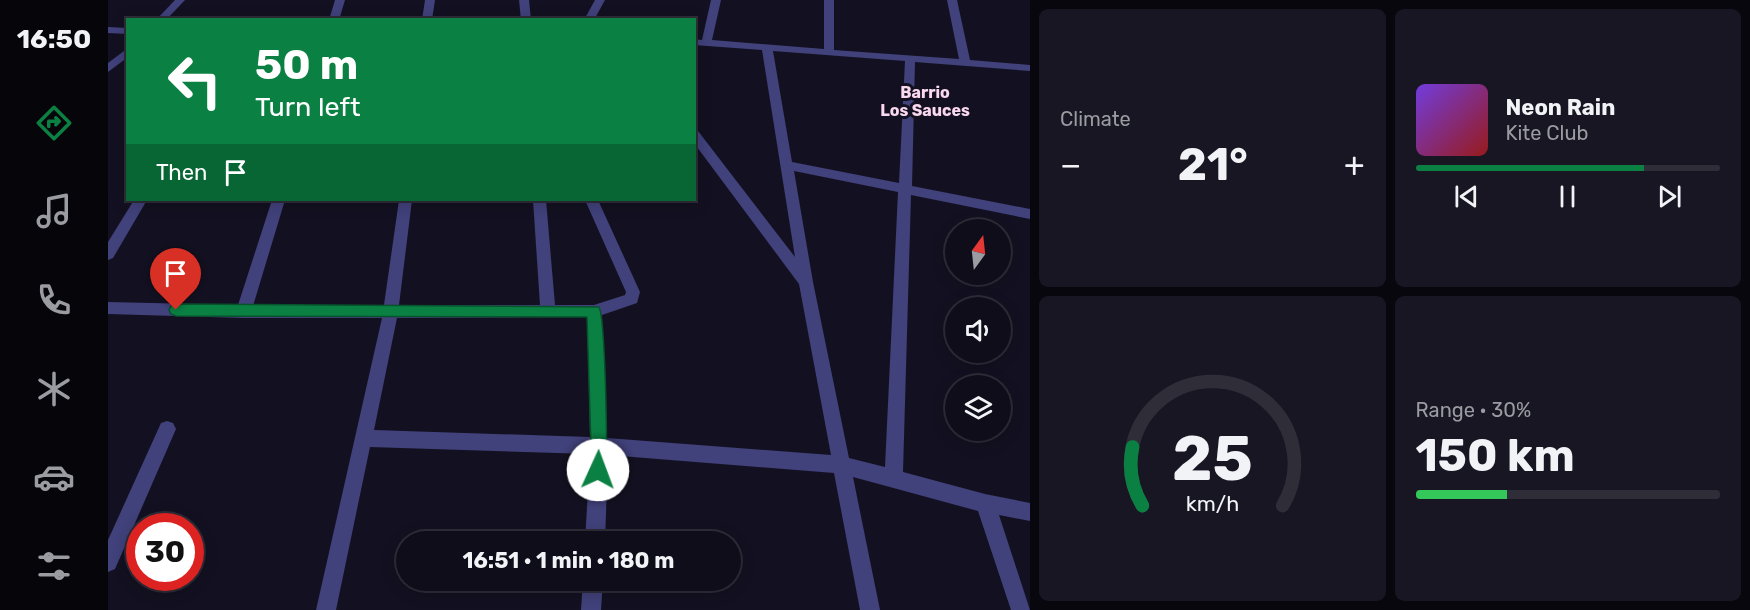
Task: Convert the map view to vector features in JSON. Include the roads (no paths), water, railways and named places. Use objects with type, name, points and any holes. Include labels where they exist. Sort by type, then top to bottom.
[{"type":"street","points":[[162,18],[180,0]]},
{"type":"street","points":[[335,18],[340,0]]},
{"type":"street","points":[[427,18],[430,0]]},
{"type":"street","points":[[524,0],[526,18]]},
{"type":"street","points":[[590,18],[600,0]]},
{"type":"street","points":[[716,0],[700,42],[1030,68]]},
{"type":"street","points":[[829,0],[829,52]]},
{"type":"street","points":[[952,0],[965,63]]},
{"type":"street","points":[[108,30],[126,31]]},
{"type":"street","points":[[767,48],[806,282],[870,610]]},
{"type":"street","points":[[108,69],[126,53]]},
{"type":"street","points":[[894,479],[910,59]]},
{"type":"street","points":[[696,137],[806,282]]},
{"type":"street","points":[[786,165],[1030,214]]},
{"type":"street","points":[[108,254],[139,201]]},
{"type":"street","points":[[243,312],[278,201]]},
{"type":"street","points":[[326,610],[392,311],[405,201]]},
{"type":"street","points":[[539,201],[548,310]]},
{"type":"street","points":[[108,308],[243,312],[594,311],[632,299],[633,292],[592,201]]},
{"type":"street","points":[[594,311],[599,446],[595,531]]},
{"type":"street","points":[[108,562],[166,429]]},
{"type":"street","points":[[364,438],[599,446],[842,465],[985,503],[1030,512]]},
{"type":"street","points":[[985,503],[1021,610]]},
{"type":"street","points":[[591,610],[592,591]]},
{"type":"district","name":"Barrio Los Sauces","points":[[925,101]]}]
